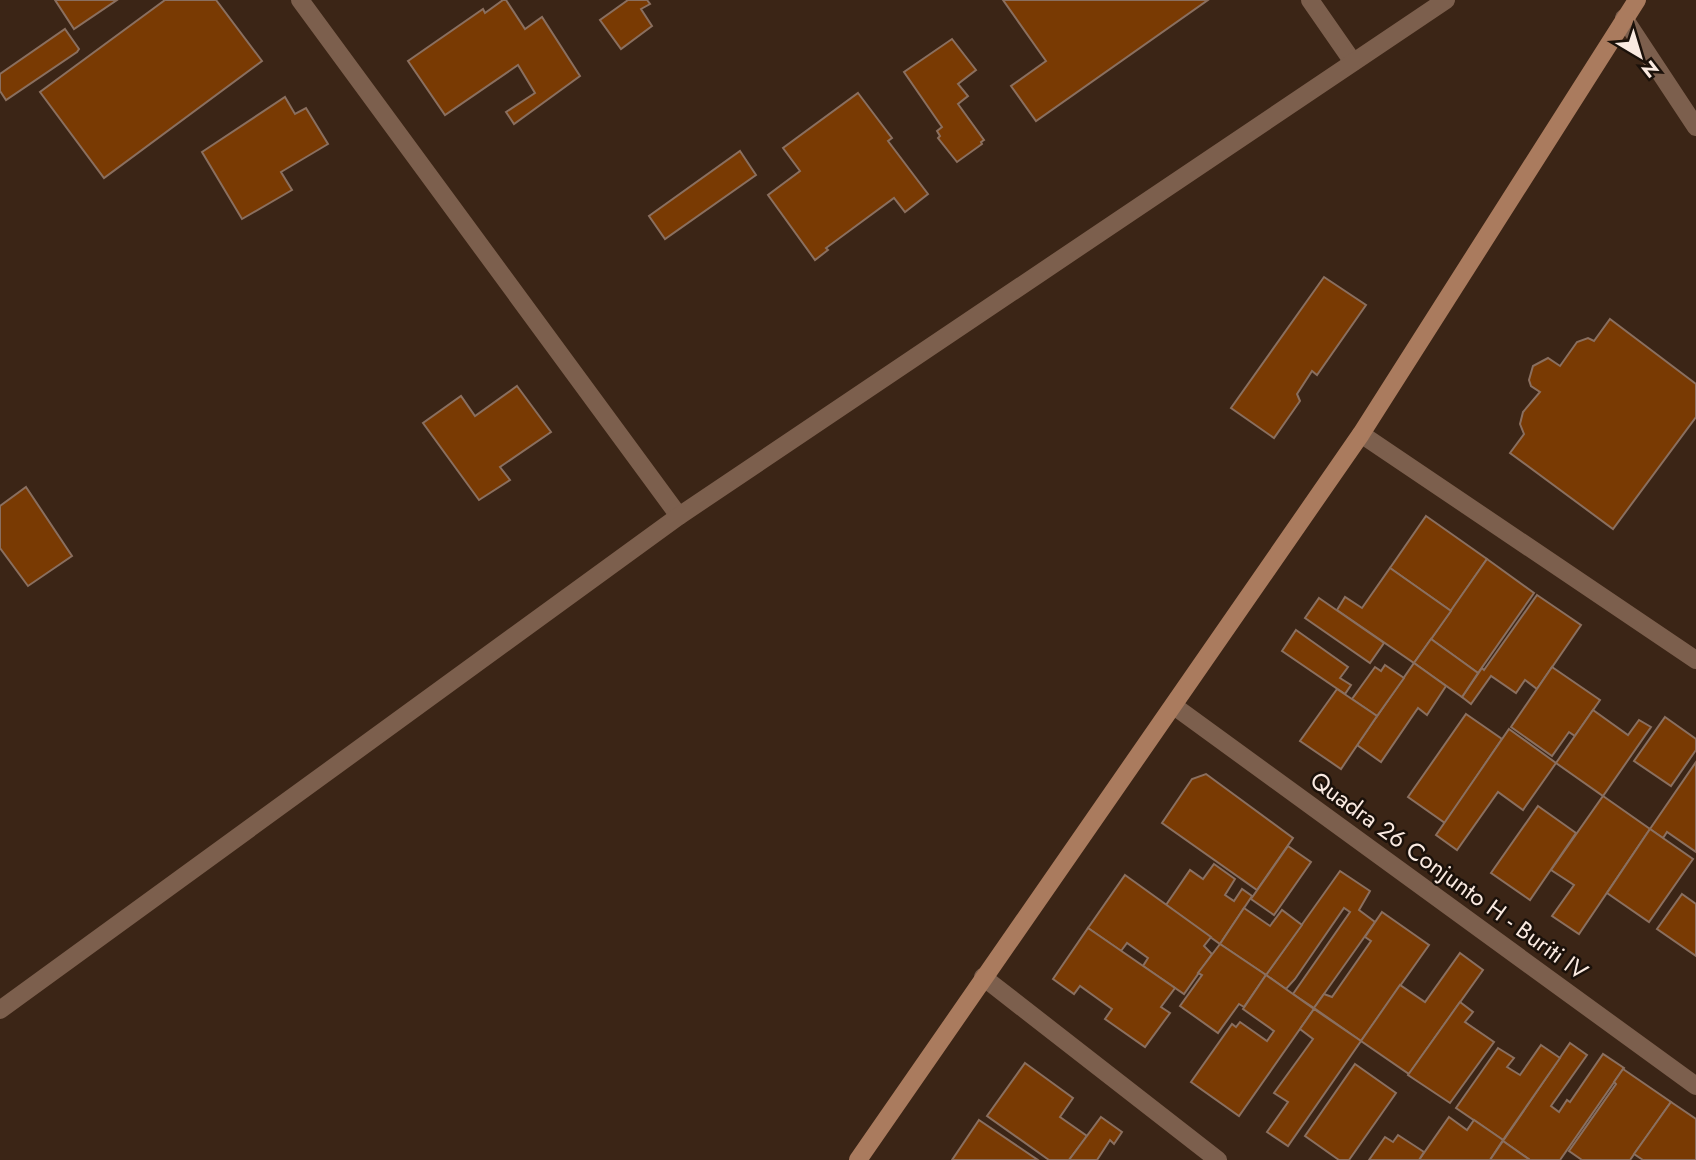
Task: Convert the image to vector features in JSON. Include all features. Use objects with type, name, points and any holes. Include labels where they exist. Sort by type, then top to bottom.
[{"type":"street","points":[[300,0],[679,516]]},
{"type":"street","points":[[1310,0],[1353,62]]},
{"type":"street","points":[[0,1010],[679,516],[1446,0]]},
{"type":"street","points":[[858,1160],[1361,434],[1637,0]]},
{"type":"street","points":[[1624,18],[1696,127]]},
{"type":"street","points":[[1361,434],[1696,660]]},
{"type":"street","name":"Quadra 26 Conjunto H - Buriti IV","points":[[1174,706],[1696,1086]]},
{"type":"street","points":[[983,978],[1218,1160]]},
{"type":"building","points":[[55,0],[117,0],[74,29]]},
{"type":"building","points":[[165,0],[216,0],[262,61],[104,178],[40,92]]},
{"type":"building","points":[[506,0],[525,29],[542,17],[580,76],[514,124],[506,112],[535,93],[518,65],[445,115],[408,61],[483,9],[485,13]]},
{"type":"building","points":[[628,0],[647,0],[650,4],[641,9],[652,26],[621,49],[600,20]]},
{"type":"building","points":[[1003,0],[1208,0],[1036,121],[1011,86],[1046,61]]},
{"type":"building","points":[[65,29],[79,49],[77,52],[6,100],[0,91],[0,74]]},
{"type":"building","points":[[952,39],[976,70],[958,84],[968,96],[958,104],[984,140],[957,162],[938,138],[940,136],[937,131],[942,127],[904,72]]},
{"type":"building","points":[[858,93],[892,138],[888,141],[928,194],[905,212],[894,198],[826,248],[828,250],[815,260],[768,195],[800,171],[783,148]]},
{"type":"building","points":[[285,97],[295,114],[306,108],[328,144],[281,172],[292,190],[242,219],[202,152]]},
{"type":"building","points":[[740,151],[756,175],[665,239],[649,216]]},
{"type":"building","points":[[1324,277],[1366,305],[1317,375],[1312,371],[1297,394],[1300,401],[1274,438],[1231,408]]},
{"type":"building","points":[[1610,319],[1696,384],[1696,417],[1613,529],[1510,453],[1524,434],[1520,424],[1523,412],[1540,392],[1531,386],[1529,380],[1533,366],[1548,358],[1560,366],[1577,342],[1588,338],[1594,341]]},
{"type":"building","points":[[517,386],[551,432],[500,467],[510,480],[479,500],[423,423],[461,396],[475,416]]},
{"type":"building","points":[[26,487],[72,556],[28,586],[0,548],[0,506]]},
{"type":"building","points":[[1426,516],[1487,559],[1451,611],[1390,568]]},
{"type":"building","points":[[1487,559],[1534,593],[1478,673],[1431,639]]},
{"type":"building","points":[[1390,568],[1451,611],[1414,663],[1337,610],[1345,597],[1362,608]]},
{"type":"building","points":[[1537,595],[1581,625],[1537,689],[1525,680],[1516,693],[1491,676],[1471,704],[1462,697]]},
{"type":"building","points":[[1319,598],[1384,643],[1370,663],[1305,618]]},
{"type":"building","points":[[1296,630],[1348,667],[1340,678],[1351,685],[1345,694],[1282,651]]},
{"type":"building","points":[[1431,639],[1478,673],[1462,697],[1414,663]]},
{"type":"building","points":[[1414,663],[1446,686],[1427,715],[1418,708],[1381,762],[1357,745]]},
{"type":"building","points":[[1385,665],[1404,678],[1377,716],[1352,699],[1375,667],[1381,671]]},
{"type":"building","points":[[1552,667],[1600,700],[1575,736],[1569,732],[1552,756],[1511,727]]},
{"type":"building","points":[[1337,689],[1377,716],[1341,769],[1300,741]]},
{"type":"building","points":[[1593,710],[1628,735],[1639,720],[1651,727],[1603,796],[1556,763]]},
{"type":"building","points":[[1466,714],[1502,739],[1445,823],[1408,797]]},
{"type":"building","points":[[1665,717],[1696,739],[1696,750],[1671,786],[1634,761]]},
{"type":"building","points":[[1509,729],[1556,763],[1523,810],[1498,792],[1457,850],[1436,835]]},
{"type":"building","points":[[1696,762],[1696,852],[1667,832],[1663,838],[1650,829]]},
{"type":"building","points":[[1206,774],[1293,838],[1257,890],[1162,823],[1192,779]]},
{"type":"building","points":[[1603,796],[1650,829],[1579,934],[1552,916],[1574,885],[1551,870]]},
{"type":"building","points":[[1538,806],[1576,833],[1530,900],[1491,873]]},
{"type":"building","points":[[1650,829],[1693,859],[1649,922],[1607,893]]},
{"type":"building","points":[[1288,846],[1311,862],[1274,915],[1251,899]]},
{"type":"building","points":[[1214,864],[1235,879],[1225,895],[1234,901],[1242,889],[1252,896],[1220,944],[1166,905],[1190,870],[1203,879]]},
{"type":"building","points":[[1340,871],[1370,891],[1359,910],[1375,922],[1314,1008],[1293,994],[1350,912],[1344,908],[1286,989],[1266,975]]},
{"type":"building","points":[[1125,875],[1211,937],[1204,946],[1212,954],[1184,994],[1143,966],[1148,958],[1127,943],[1121,951],[1088,928]]},
{"type":"building","points":[[1682,894],[1696,904],[1696,956],[1657,929]]},
{"type":"building","points":[[1244,908],[1270,926],[1282,910],[1302,925],[1266,975],[1220,944]]},
{"type":"building","points":[[1382,912],[1429,945],[1361,1041],[1314,1008],[1324,994],[1332,997],[1371,941],[1365,937]]},
{"type":"building","points":[[1088,928],[1175,988],[1161,1007],[1170,1013],[1145,1047],[1105,1019],[1112,1009],[1080,986],[1074,994],[1053,979]]},
{"type":"building","points":[[1220,944],[1266,975],[1244,1007],[1239,1004],[1218,1033],[1180,1006],[1202,975],[1198,973]]},
{"type":"building","points":[[1460,953],[1483,970],[1409,1074],[1361,1041],[1400,985],[1425,1002]]},
{"type":"building","points":[[1266,975],[1314,1009],[1239,1116],[1191,1082],[1232,1024],[1236,1027],[1240,1022],[1267,1041],[1274,1031],[1243,1009]]},
{"type":"building","points":[[1460,1002],[1473,1012],[1465,1022],[1494,1042],[1450,1103],[1408,1075]]},
{"type":"building","points":[[1314,1009],[1361,1041],[1288,1146],[1267,1132],[1288,1102],[1274,1093],[1313,1039],[1300,1029]]},
{"type":"building","points":[[1570,1043],[1587,1055],[1551,1106],[1559,1112],[1567,1100],[1570,1102],[1603,1054],[1624,1068],[1560,1160],[1530,1160],[1503,1141]]},
{"type":"building","points":[[1541,1045],[1560,1058],[1503,1140],[1456,1108],[1498,1048],[1514,1058],[1507,1067],[1520,1075]]},
{"type":"building","points":[[1025,1063],[1073,1098],[1060,1117],[1087,1136],[1069,1160],[1049,1160],[987,1116]]},
{"type":"building","points":[[1355,1064],[1396,1093],[1349,1160],[1339,1160],[1305,1136]]},
{"type":"building","points":[[1623,1069],[1671,1102],[1630,1160],[1582,1160],[1569,1151],[1616,1084],[1614,1082]]},
{"type":"building","points":[[1671,1102],[1696,1119],[1696,1160],[1643,1160],[1634,1154]]},
{"type":"building","points":[[1101,1117],[1122,1132],[1114,1144],[1110,1140],[1097,1160],[1069,1160]]},
{"type":"building","points":[[1449,1117],[1467,1130],[1474,1120],[1503,1140],[1490,1160],[1419,1160]]},
{"type":"building","points":[[979,1120],[1038,1160],[952,1160]]},
{"type":"building","points":[[1398,1135],[1424,1152],[1419,1160],[1369,1160],[1385,1137],[1393,1142]]},
{"type":"building","points":[[1503,1141],[1530,1160],[1490,1160]]}]
